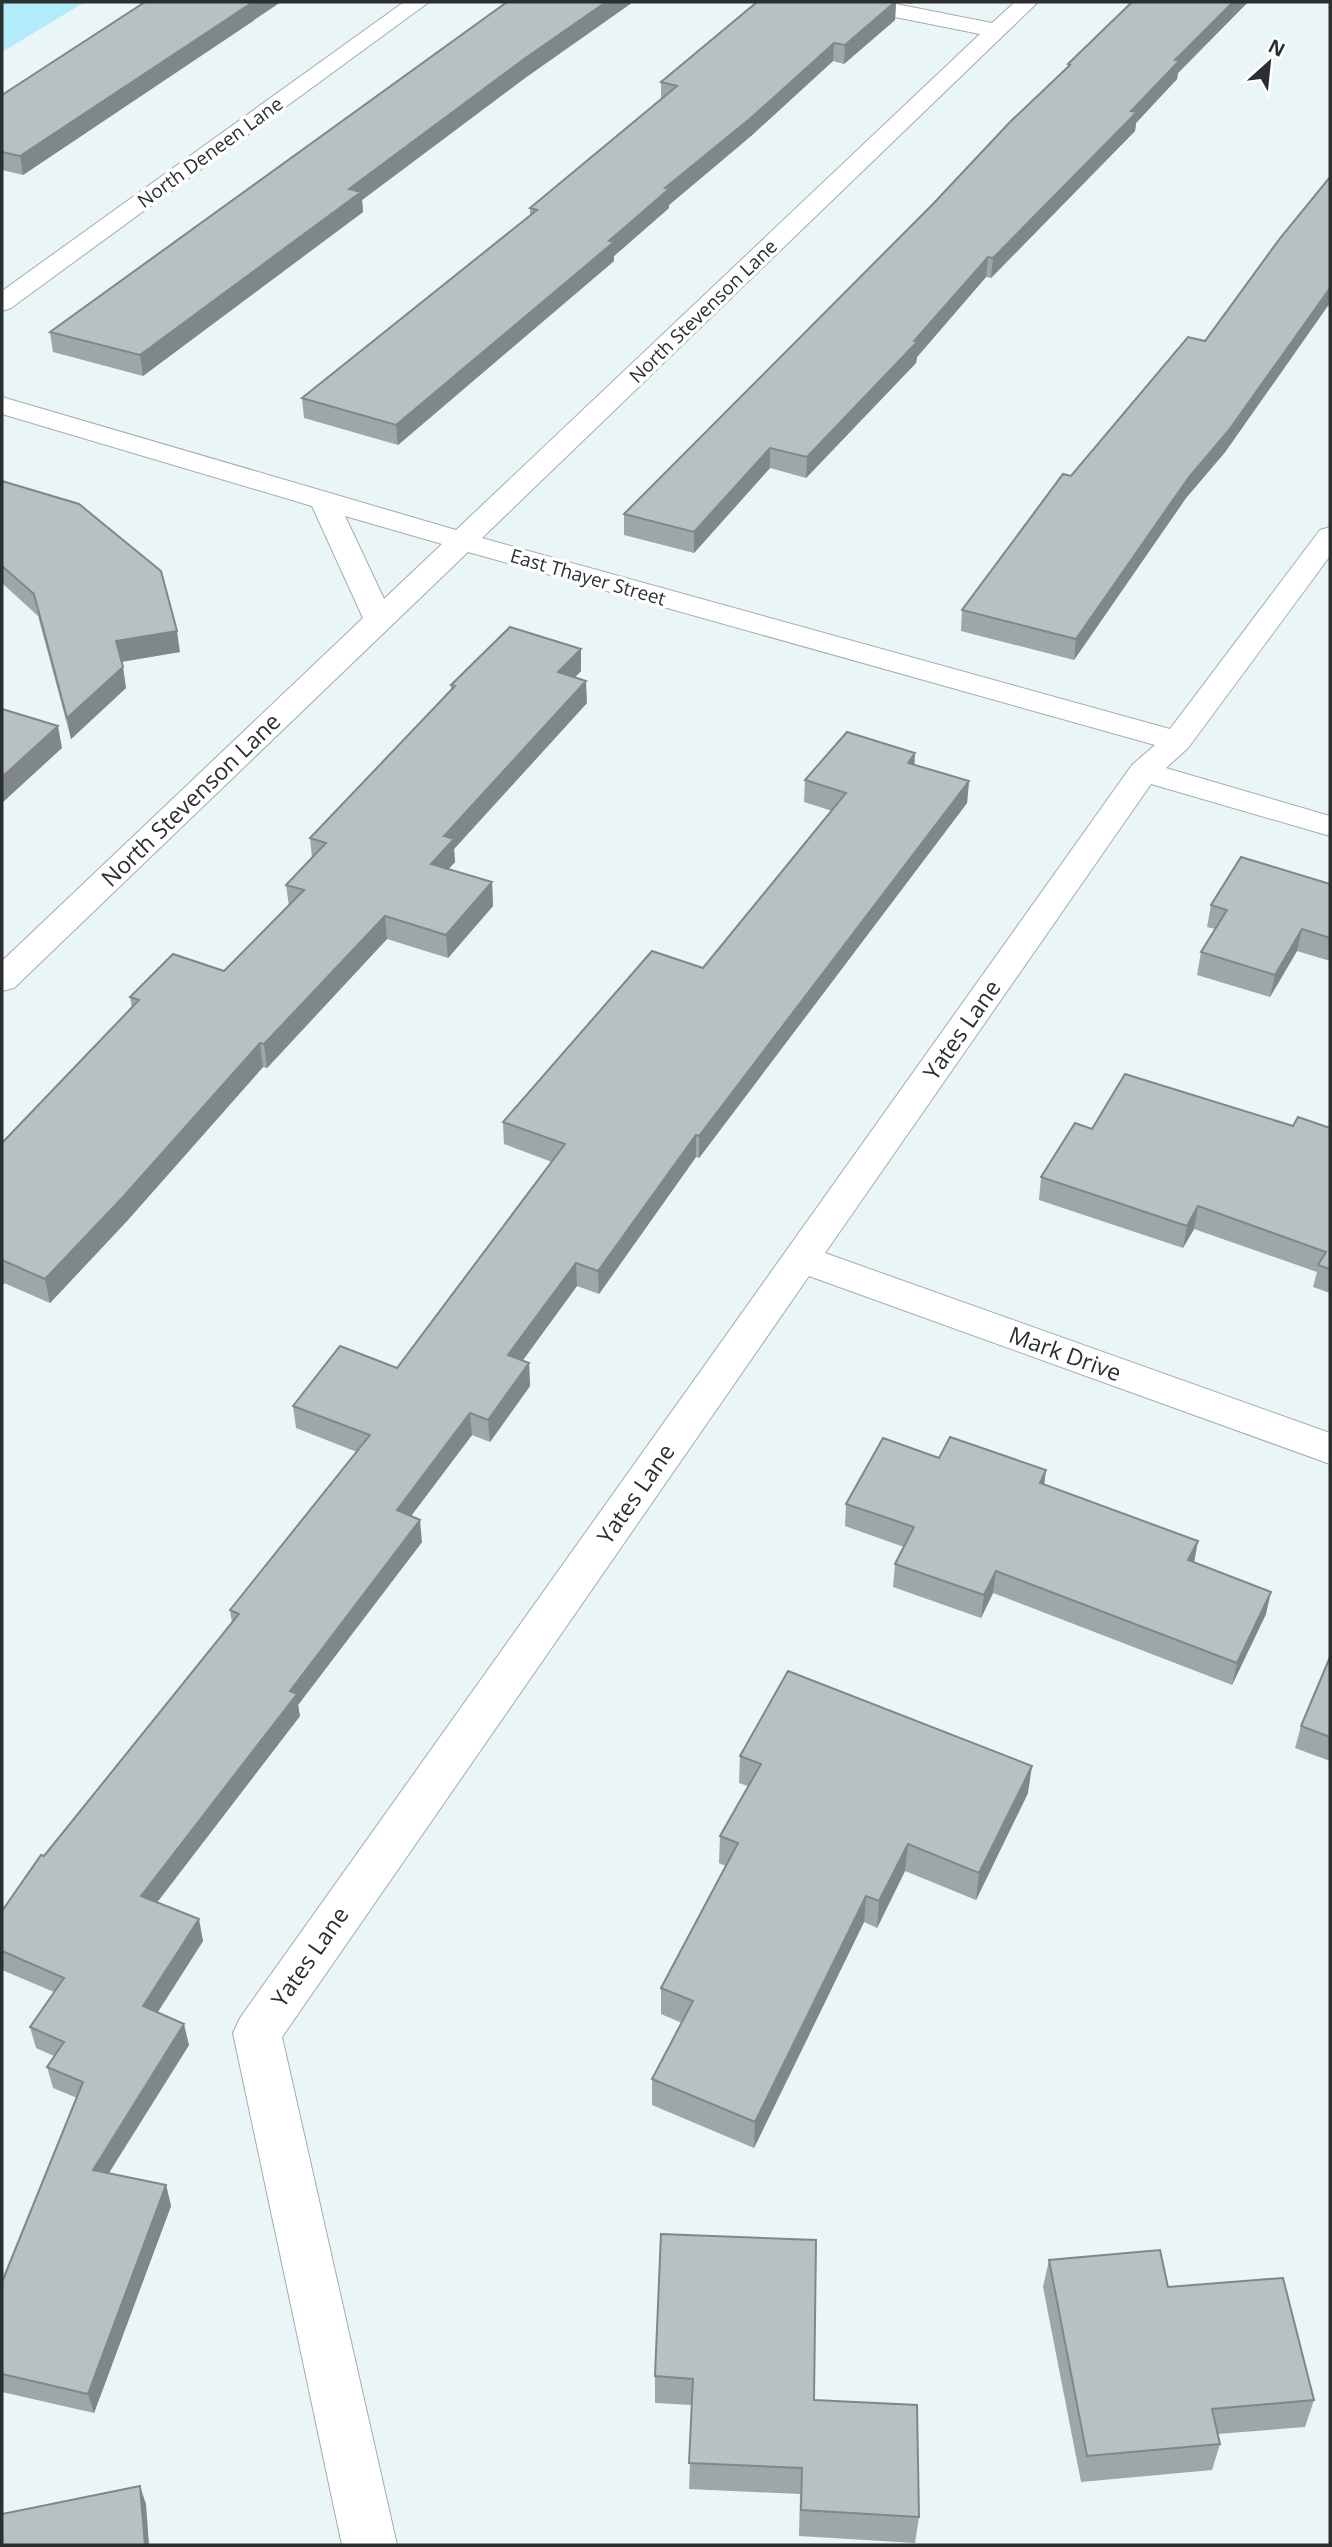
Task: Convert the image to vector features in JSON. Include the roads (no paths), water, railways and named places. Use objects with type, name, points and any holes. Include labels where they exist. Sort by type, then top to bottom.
[{"type":"street","name":"North Deneen Lane","points":[[2,303],[418,2]]},
{"type":"street","points":[[855,2],[997,31]]},
{"type":"street","name":"North Stevenson Lane","points":[[2,981],[1027,2]]},
{"type":"street","name":"East Thayer Street","points":[[2,405],[461,541],[1177,741]]},
{"type":"street","points":[[324,501],[379,620]]},
{"type":"street","name":"Yates Lane","points":[[369,2545],[257,2033],[1143,772],[1177,741],[1330,536]]},
{"type":"street","points":[[1143,772],[1330,826]]},
{"type":"street","name":"Mark Drive","points":[[801,1259],[1330,1449]]}]
